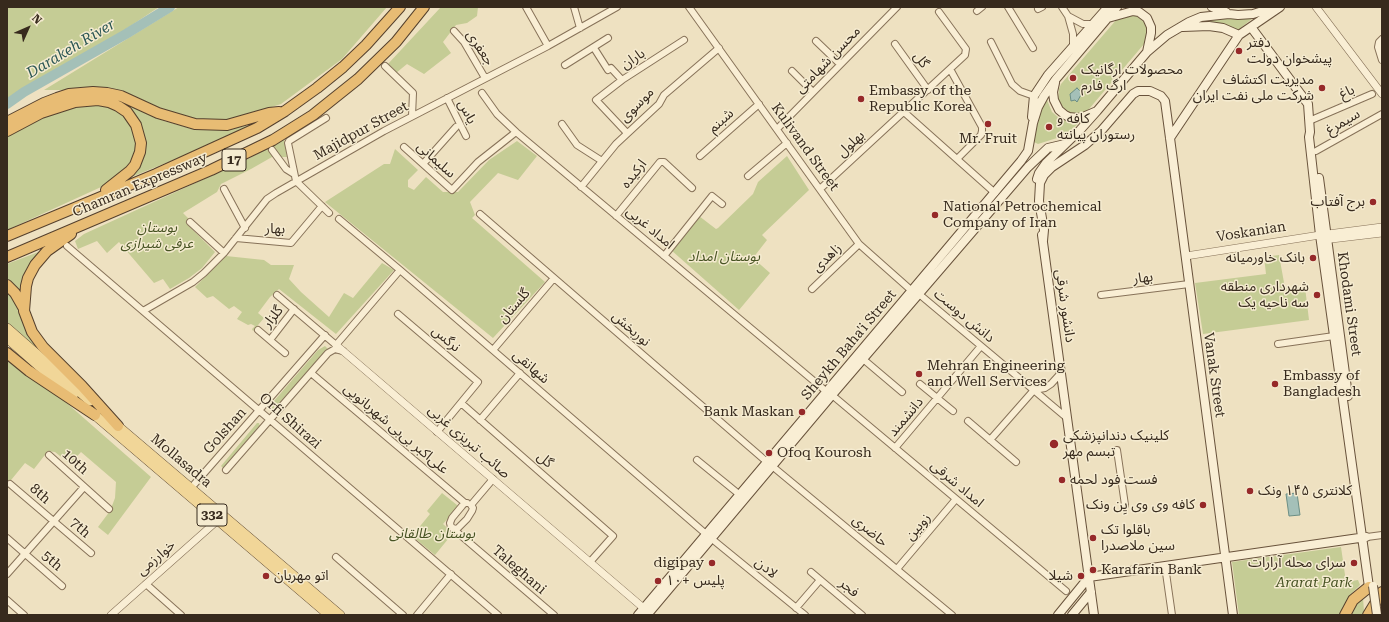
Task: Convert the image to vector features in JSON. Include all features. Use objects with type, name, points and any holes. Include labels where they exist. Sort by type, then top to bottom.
[{"type":"highway","name":"Chamran Expressway","points":[[7,236],[156,174],[257,128],[285,111],[343,67],[366,45],[400,7]]},
{"type":"highway","name":"Chamran Expressway","points":[[7,257],[244,155],[273,140],[313,115],[342,93],[396,42],[424,7]]},
{"type":"highway","points":[[7,122],[38,105],[57,98],[70,94],[93,92],[121,96],[158,113],[195,124],[227,125],[269,113],[285,111]]},
{"type":"highway","points":[[7,131],[41,113],[75,102],[98,100],[109,102],[127,112],[136,125],[141,143],[135,165],[126,176],[93,200]]},
{"type":"highway","points":[[24,311],[26,286],[28,278],[35,265],[47,251],[88,222]]},
{"type":"highway","points":[[7,285],[16,293],[32,332],[43,347],[82,386],[118,426]]},
{"type":"highway","points":[[7,353],[29,371],[95,415]]},
{"type":"highway","points":[[1345,615],[1353,600],[1374,591]]},
{"type":"highway","points":[[1368,615],[1374,591]]},
{"type":"main road","points":[[1032,123],[1031,112],[1034,96],[1048,75],[1108,7]]},
{"type":"main road","points":[[1107,18],[1117,7]]},
{"type":"main road","points":[[1212,7],[1229,14],[1238,15],[1253,14],[1276,7]]},
{"type":"main road","points":[[1229,14],[1262,7]]},
{"type":"main road","points":[[1170,138],[1239,35],[1280,7]]},
{"type":"main road","points":[[1107,18],[1133,11],[1139,12],[1148,18],[1151,33],[1147,52]]},
{"type":"main road","name":"Sheykh Baha'i Street","points":[[915,292],[1028,166],[1048,148],[1065,144],[1097,111],[1147,52],[1167,35],[1201,17],[1229,14]]},
{"type":"main road","name":"Sheykh Baha'i Street","points":[[638,615],[648,613],[709,537],[915,292],[1025,156],[1029,146],[1032,123],[1038,106],[1056,79],[1107,18]]},
{"type":"main road","points":[[1181,27],[1218,27],[1227,29],[1239,35]]},
{"type":"main road","points":[[1249,28],[1308,111],[1309,137],[1320,211]]},
{"type":"main road","points":[[1056,79],[1053,92],[1054,100],[1055,105],[1062,113],[1069,117],[1078,118],[1097,111]]},
{"type":"main road","name":"Vanak Street","points":[[1043,240],[1044,230],[1039,201],[1040,183],[1044,175],[1052,167],[1086,145],[1101,131],[1132,94],[1144,90],[1156,93],[1165,101],[1233,615]]},
{"type":"main road","points":[[1310,132],[1313,137],[1316,151],[1320,211]]},
{"type":"main road","name":"دانشور شرقی","points":[[1065,144],[1046,163],[1039,173],[1036,185],[1035,201],[1043,240],[1094,615]]},
{"type":"main road","name":"Khodami Street","points":[[1320,211],[1364,537]]},
{"type":"main road","name":"Khodami Street","points":[[1333,308],[1334,336],[1377,615]]},
{"type":"main road","name":"Sheykh Baha'i Street","points":[[829,393],[863,359],[889,323]]},
{"type":"main road","name":"332","points":[[8,333],[75,393]]},
{"type":"main road","name":"Mollasadra","points":[[75,393],[118,426],[340,615]]},
{"type":"main road","name":"Mollasadra","points":[[75,393],[95,415],[329,615]]},
{"type":"main road","name":"Sheykh Baha'i Street","points":[[709,537],[740,495],[770,464]]},
{"type":"main road","points":[[1058,615],[1089,576],[1364,537]]},
{"type":"main road","name":"Khodami Street","points":[[1372,615],[1374,591]]},
{"type":"main road","points":[[1075,612],[1091,592]]},
{"type":"main road","points":[[1075,612],[1089,609],[1094,615]]},
{"type":"street","points":[[526,7],[548,46]]},
{"type":"street","points":[[574,7],[580,28]]},
{"type":"street","name":"Majidpur Street","points":[[143,312],[193,282],[204,273],[224,253],[267,199],[296,181],[412,116],[548,46],[617,7]]},
{"type":"street","name":"Kulivand Street","points":[[690,7],[859,244],[915,292]]},
{"type":"street","name":"محسن شهامتی","points":[[777,129],[897,7]]},
{"type":"street","points":[[1008,7],[1033,48]]},
{"type":"street","points":[[1062,7],[1068,16],[1073,34],[1073,47]]},
{"type":"street","points":[[1316,7],[1381,91]]},
{"type":"street","name":"بهلول","points":[[820,189],[965,56],[966,49],[939,12]]},
{"type":"street","points":[[1068,16],[1083,24],[1092,24]]},
{"type":"street","name":"جعفری","points":[[454,31],[464,42],[485,78]]},
{"type":"street","points":[[565,65],[608,38]]},
{"type":"street","points":[[1382,39],[1378,47],[1382,60]]},
{"type":"street","name":"باران","points":[[627,133],[596,100],[622,80],[684,40]]},
{"type":"street","points":[[816,41],[840,64]]},
{"type":"street","points":[[991,42],[1012,84],[1020,91],[1034,96]]},
{"type":"street","name":"گل","points":[[895,44],[928,90]]},
{"type":"street","points":[[594,48],[608,70],[611,68],[622,80]]},
{"type":"street","name":"موسوی","points":[[581,187],[616,144],[659,104],[664,95],[719,48]]},
{"type":"street","points":[[385,66],[413,93],[412,116]]},
{"type":"street","points":[[950,69],[982,127],[981,135],[957,159]]},
{"type":"street","points":[[792,71],[813,92]]},
{"type":"street","name":"امداد غربی","points":[[482,93],[497,114],[516,132],[829,393]]},
{"type":"street","name":"باغ","points":[[1309,121],[1372,94]]},
{"type":"street","name":"یاس","points":[[447,98],[466,136]]},
{"type":"street","name":"شبنم","points":[[700,156],[759,104]]},
{"type":"street","points":[[904,112],[995,193]]},
{"type":"street","name":"سیمرغ","points":[[1316,151],[1382,114]]},
{"type":"street","points":[[326,118],[289,141],[288,144],[296,181],[329,213]]},
{"type":"street","points":[[562,124],[577,145],[602,161]]},
{"type":"street","points":[[423,164],[456,127]]},
{"type":"street","name":"سلیمانی","points":[[404,148],[452,190],[478,162],[516,132]]},
{"type":"street","points":[[748,176],[787,143]]},
{"type":"street","points":[[272,150],[286,169],[294,174]]},
{"type":"street","name":"ارکیده","points":[[616,216],[660,162],[664,162],[692,188]]},
{"type":"street","points":[[224,189],[245,228]]},
{"type":"street","points":[[664,256],[712,196],[722,204]]},
{"type":"street","name":"بهار","points":[[236,238],[290,243],[322,206]]},
{"type":"street","name":"نوربخش","points":[[480,214],[770,464]]},
{"type":"street","name":"شهانقی","points":[[339,219],[709,537]]},
{"type":"street","points":[[190,222],[224,253]]},
{"type":"street","points":[[1324,237],[1382,227]]},
{"type":"street","name":"Voskanian","points":[[1186,256],[1324,237],[1382,233]]},
{"type":"street","name":"زاهدی","points":[[812,289],[859,244]]},
{"type":"street","name":"Orfi Shirazi","points":[[67,246],[498,615]]},
{"type":"street","points":[[336,345],[400,270]]},
{"type":"street","name":"گلستان","points":[[493,350],[554,278]]},
{"type":"street","name":"بهار","points":[[1101,295],[1189,284]]},
{"type":"street","name":"دانش دوست","points":[[915,292],[1067,418]]},
{"type":"street","name":"صائب تبریزی غربی","points":[[277,295],[648,613]]},
{"type":"street","name":"گلزار","points":[[270,340],[294,309]]},
{"type":"street","name":"نرگس","points":[[398,314],[477,380],[478,382],[461,403]]},
{"type":"street","name":"گلزار","points":[[258,330],[285,353]]},
{"type":"street","name":"Golshan","points":[[191,488],[325,336]]},
{"type":"street","points":[[1278,344],[1334,336]]},
{"type":"street","name":"دانشمند","points":[[895,448],[981,346]]},
{"type":"street","name":"Golshan","points":[[226,470],[331,350],[343,351]]},
{"type":"street","points":[[863,359],[902,392]]},
{"type":"street","name":"علی‌اکبر بی‌بی شهربانویی","points":[[311,373],[468,504]]},
{"type":"street","points":[[480,420],[520,373]]},
{"type":"street","points":[[990,440],[1034,390],[1045,388],[1061,373]]},
{"type":"street","points":[[920,384],[954,411]]},
{"type":"street","name":"امداد شرقی","points":[[829,393],[1066,591]]},
{"type":"street","points":[[437,432],[461,403]]},
{"type":"street","name":"گل","points":[[461,403],[613,536],[590,562]]},
{"type":"street","points":[[968,421],[1016,462]]},
{"type":"street","points":[[1117,450],[1126,505]]},
{"type":"street","name":"10th","points":[[49,455],[109,509]]},
{"type":"street","points":[[697,460],[740,495]]},
{"type":"street","name":"حاضری","points":[[770,464],[952,615]]},
{"type":"street","points":[[468,504],[473,508],[467,519],[458,528],[455,529],[451,527],[450,521],[493,479]]},
{"type":"street","name":"8th","points":[[10,484],[54,522]]},
{"type":"street","points":[[7,574],[84,487]]},
{"type":"street","name":"زوبین","points":[[897,569],[956,499]]},
{"type":"street","name":"خوارزمی","points":[[111,615],[218,520]]},
{"type":"street","name":"7th","points":[[54,522],[91,553]]},
{"type":"street","name":"Taleghani","points":[[451,527],[554,615]]},
{"type":"street","points":[[1364,537],[1382,535]]},
{"type":"street","name":"لادن","points":[[709,537],[804,615]]},
{"type":"street","name":"5th","points":[[7,538],[62,586]]},
{"type":"street","points":[[336,557],[403,615]]},
{"type":"street","points":[[1164,566],[1172,615]]},
{"type":"street","name":"فجر","points":[[811,572],[862,615]]},
{"type":"street","points":[[417,615],[451,574]]},
{"type":"street","name":"فجر","points":[[796,608],[820,580]]},
{"type":"street","points":[[146,584],[181,615]]},
{"type":"street","points":[[7,600],[24,615]]},
{"type":"green space","points":[[7,7],[159,7],[7,108]]},
{"type":"green space","points":[[179,7],[387,7],[342,59],[281,104],[227,121],[188,118],[112,90],[44,90]]},
{"type":"green space","points":[[441,7],[478,7],[477,16],[467,23],[456,25],[443,42],[451,53],[424,74],[407,64],[396,73],[387,65]]},
{"type":"green space","points":[[1136,15],[1145,23],[1147,32],[1144,44],[1089,109],[1085,112],[1077,114],[1071,113],[1064,109],[1058,99],[1061,84],[1117,19],[1122,16]]},
{"type":"green space","points":[[1253,18],[1238,30],[1224,24],[1194,24],[1211,19]]},
{"type":"green space","points":[[113,99],[164,121],[196,130],[224,130],[251,125],[232,136],[129,178],[144,144]]},
{"type":"green space","points":[[1047,100],[1052,112],[1059,118],[1068,122],[1081,121],[1070,131],[1057,138],[1038,144],[1034,142],[1033,138],[1041,110]]},
{"type":"green space","points":[[84,104],[110,105],[130,120],[138,144],[133,163],[112,182],[7,230],[7,135],[33,121]]},
{"type":"green space","name":"بوستان عرفی شیرازی","points":[[284,139],[287,157],[272,157],[221,184],[217,192],[183,213],[189,219],[186,223],[215,252],[202,268],[189,278],[170,289],[163,279],[154,283],[119,242],[107,253],[97,241],[78,249],[75,241],[84,234],[250,158]]},
{"type":"green space","points":[[517,141],[537,156],[518,180],[498,173],[470,202],[475,215],[472,218],[545,282],[493,338],[325,202],[384,164],[390,164],[395,149],[418,170],[408,180],[408,187],[414,190],[426,177],[443,192],[458,192],[489,160]]},
{"type":"green space","name":"بوستان امداد","points":[[787,156],[809,190],[762,235],[767,240],[753,258],[770,273],[739,310],[671,250],[699,216],[716,229],[718,228],[753,194],[758,182]]},
{"type":"green space","points":[[41,251],[23,300],[7,282],[7,264]]},
{"type":"green space","points":[[1279,255],[1285,288],[1305,287],[1309,320],[1203,334],[1195,283],[1266,274],[1264,257]]},
{"type":"green space","points":[[226,256],[264,260],[271,265],[294,265],[289,279],[329,317],[344,293],[353,298],[382,263],[394,270],[336,334],[279,289],[270,297],[258,313],[264,318],[253,331],[252,329],[255,326],[251,324],[248,325],[237,319],[242,312],[234,306],[229,309],[213,296],[207,298],[195,287]]},
{"type":"green space","points":[[7,288],[12,292],[26,326],[78,385],[19,336],[7,323]]},
{"type":"green space","points":[[325,346],[328,349],[272,413],[274,401],[318,350]]},
{"type":"green space","points":[[7,360],[61,398],[151,477],[108,535],[98,527],[110,511],[115,498],[116,482],[81,452],[70,464],[55,452],[48,451],[34,469],[25,463],[7,485]]},
{"type":"green space","points":[[257,423],[259,423],[260,426],[225,468],[223,468],[221,466]]},
{"type":"green space","name":"بوستان طالقانی","points":[[442,493],[458,507],[443,524],[453,533],[435,555],[412,536],[430,514],[427,511]]},
{"type":"green space","name":"Ararat Park","points":[[1341,547],[1346,582],[1358,580],[1360,585],[1350,595],[1341,615],[1239,615],[1232,562]]},
{"type":"green space","points":[[1363,598],[1364,611],[1362,615],[1349,615],[1356,599]]},
{"type":"water","points":[[1077,88],[1082,93],[1077,102],[1075,100],[1071,101],[1070,94]]},
{"type":"water","points":[[1297,493],[1300,515],[1289,516],[1286,494]]},
{"type":"waterway","name":"Darakeh River","points":[[7,104],[24,92],[170,7]]},
{"type":"place","name":"دفتر پیشخوان دولت","points":[[1239,51]]},
{"type":"place","name":"محصولات ارگانیک ارگ فارم","points":[[1073,78]]},
{"type":"place","name":"مدیریت اکتشاف شرکت ملی نفت ایران","points":[[1322,88]]},
{"type":"place","name":"Embassy of the Republic Korea","points":[[861,99]]},
{"type":"place","name":"Mr. Fruit","points":[[988,124]]},
{"type":"place","name":"کافه و رستوران پیانته","points":[[1049,127]]},
{"type":"place","name":"برج آفتاب","points":[[1373,202]]},
{"type":"place","name":"National Petrochemical Company of Iran","points":[[935,215]]},
{"type":"place","name":"بانک خاورمیانه","points":[[1313,258]]},
{"type":"place","name":"شهرداری منطقه سه ناحیه یک","points":[[1317,295]]},
{"type":"place","name":"Mehran Engineering and Well Services","points":[[919,374]]},
{"type":"place","name":"Embassy of Bangladesh","points":[[1275,384]]},
{"type":"place","name":"Bank Maskan","points":[[802,412]]},
{"type":"place","name":"کلینیک دندانپزشکی تبسم مهر","points":[[1054,444]]},
{"type":"place","name":"Ofoq Kourosh","points":[[769,453]]},
{"type":"place","name":"فست فود لحمه","points":[[1062,480]]},
{"type":"place","name":"کلانتری ۱۴۵ ونک","points":[[1250,491]]},
{"type":"place","name":"کافه وی‌ وی‌ یِن ونک","points":[[1203,505]]},
{"type":"place","name":"باقلوا تک سین ملاصدرا","points":[[1093,538]]},
{"type":"place","name":"digipay","points":[[712,563]]},
{"type":"place","name":"سرای محله آرارات","points":[[1354,563]]},
{"type":"place","name":"Karafarin Bank","points":[[1093,570]]},
{"type":"place","name":"اتو مهربان","points":[[266,576]]},
{"type":"place","name":"شیلا","points":[[1081,576]]},
{"type":"place","name":"پلیس +۱۰","points":[[658,581]]}]
